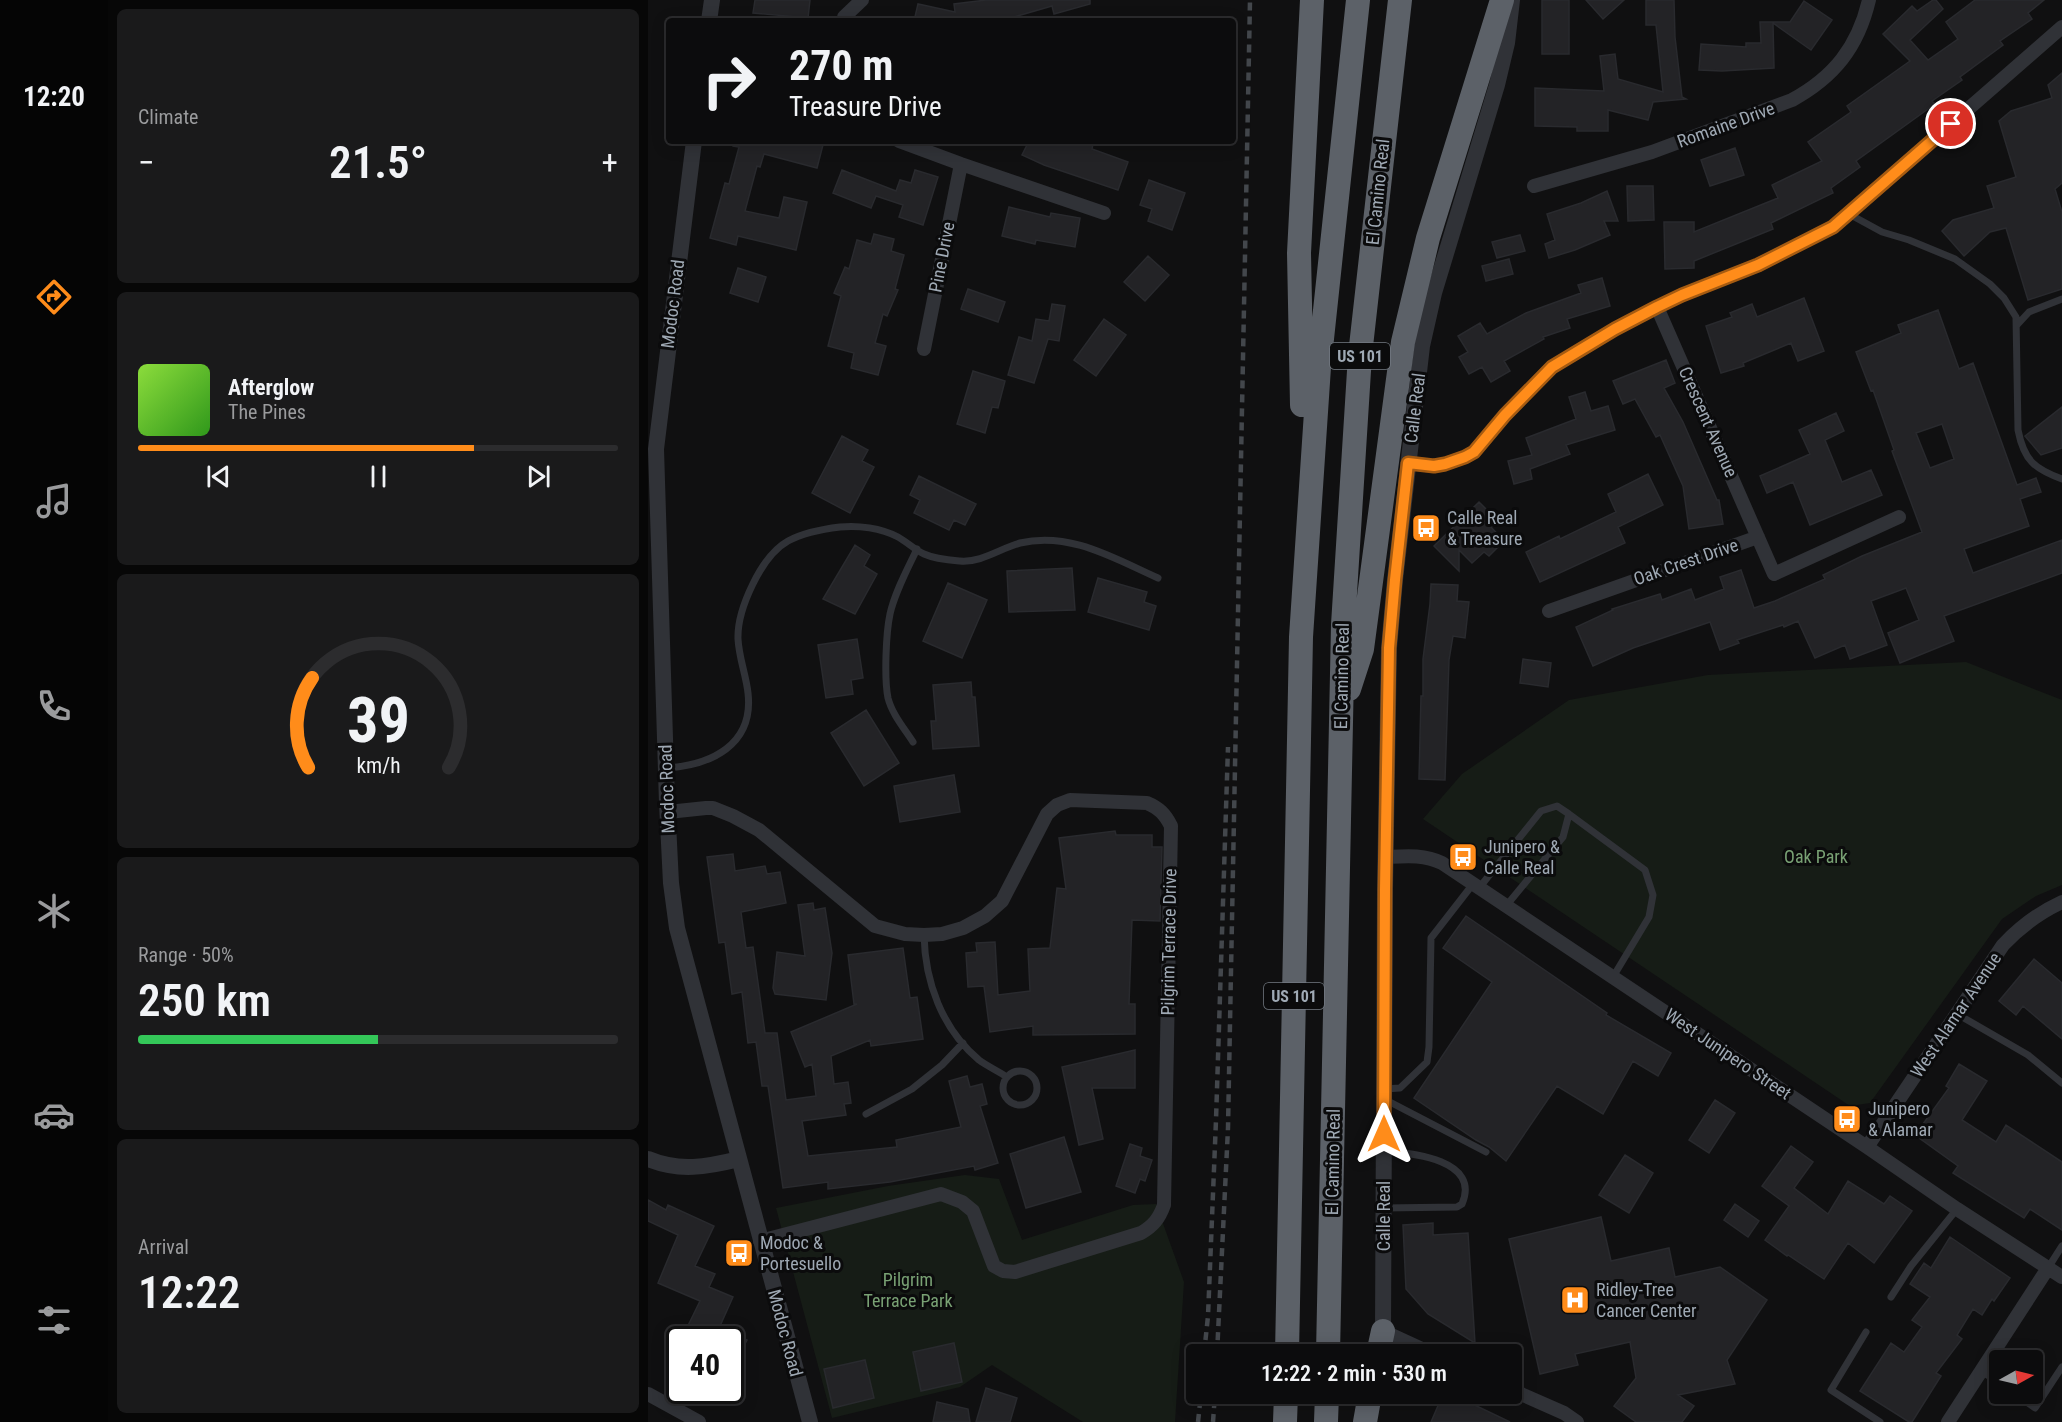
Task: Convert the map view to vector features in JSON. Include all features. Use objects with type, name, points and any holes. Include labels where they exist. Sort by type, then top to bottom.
[{"type":"highway","points":[[1301,637],[1302,426],[1299,253],[1312,0]]},
{"type":"highway","name":"US 101","points":[[1287,1344],[1301,637],[1319,367],[1358,0]]},
{"type":"highway","name":"El Camino Real","points":[[1328,1344],[1346,555],[1360,355],[1400,0]]},
{"type":"highway","points":[[1341,714],[1362,649],[1403,342],[1428,238],[1502,0]]},
{"type":"highway","points":[[1380,1344],[1383,1331]]},
{"type":"highway","points":[[1285,1422],[1286,1404]]},
{"type":"highway","points":[[1326,1422],[1327,1404]]},
{"type":"highway","points":[[1365,1422],[1368,1404]]},
{"type":"street","points":[[709,18],[712,0]]},
{"type":"street","points":[[844,17],[862,0]]},
{"type":"street","name":"Calle Real","points":[[1383,1331],[1389,648],[1395,580],[1422,346],[1453,228],[1497,85],[1507,43],[1512,0]]},
{"type":"street","name":"Romaine Drive","points":[[1534,186],[1652,152],[1792,100],[1810,90],[1834,70],[1846,55],[1861,27],[1869,0]]},
{"type":"street","points":[[1408,463],[1434,466],[1465,457],[1474,452],[1505,415],[1552,367],[1657,307],[1758,265],[1833,227],[2062,27]]},
{"type":"street","name":"Modoc Road","points":[[694,144],[656,448],[671,883],[677,928],[810,1422]]},
{"type":"street","points":[[907,144],[1104,213]]},
{"type":"street","name":"Pine Drive","points":[[924,349],[961,164]]},
{"type":"street","name":"Crescent Avenue","points":[[1657,307],[1758,537]]},
{"type":"street","name":"Oak Crest Drive","points":[[1549,611],[1758,537],[1774,574],[1899,517]]},
{"type":"street","name":"Pilgrim Terrace Drive","points":[[668,812],[713,808],[733,816],[759,830],[875,926],[905,934],[924,935],[942,934],[963,928],[985,916],[1002,900],[1047,814],[1057,805],[1070,801],[1147,802],[1158,808],[1166,816],[1171,826],[1164,1205],[1160,1217],[1152,1227],[1141,1233],[1015,1272],[1004,1271],[994,1266],[973,1211],[962,1202],[940,1194],[760,1241]]},
{"type":"street","name":"West Junipero Street","points":[[1386,857],[1431,857],[2062,1277]]},
{"type":"street","name":"West Alamar Avenue","points":[[1867,1146],[2003,945],[2021,926],[2041,911],[2062,902]]},
{"type":"street","points":[[648,1159],[668,1166],[684,1168],[714,1165],[739,1159]]},
{"type":"street","points":[[1948,1422],[2048,1268]]},
{"type":"street","points":[[1383,1331],[1411,1344]]},
{"type":"street","points":[[648,1394],[699,1422]]},
{"type":"street","points":[[1522,1394],[1564,1413],[1577,1422]]},
{"type":"lane","points":[[1849,214],[1882,232],[1909,240],[1955,259],[1990,284],[2004,298],[2016,317],[2017,325],[2018,430],[2021,445],[2040,471],[2062,479]]},
{"type":"lane","points":[[2017,325],[2029,312],[2062,299]]},
{"type":"lane","points":[[667,768],[686,766],[712,758],[724,752],[742,731],[749,700],[738,639],[739,621],[744,604],[767,562],[786,542],[811,532],[842,527],[870,528],[896,536],[924,554],[966,561],[1021,543],[1052,540],[1081,544],[1158,578]]},
{"type":"lane","points":[[913,742],[896,716],[888,698],[885,668],[890,614],[917,549]]},
{"type":"lane","points":[[1384,1094],[1400,1088],[1427,1062],[1431,938],[1541,811],[1557,806],[1645,870],[1653,896],[1648,917],[1613,977]]},
{"type":"lane","points":[[1506,906],[1563,837],[1569,814]]},
{"type":"lane","points":[[924,935],[925,958],[932,989],[944,1017],[963,1043],[980,1060],[1007,1077]]},
{"type":"lane","points":[[1957,1014],[2028,1055],[2062,1083]]},
{"type":"lane","points":[[866,1114],[912,1089],[942,1065],[963,1043]]},
{"type":"lane","points":[[1016,1071],[1031,1075],[1036,1084],[1036,1090],[1028,1103],[1017,1104],[1007,1098],[1003,1087],[1007,1077],[1016,1071]]},
{"type":"lane","points":[[1384,1094],[1486,1152]]},
{"type":"lane","points":[[1384,1151],[1416,1154],[1436,1160],[1463,1177],[1466,1194],[1462,1204],[1457,1207],[1384,1208]]},
{"type":"lane","points":[[1891,1297],[1911,1266],[1957,1209]]},
{"type":"lane","points":[[2048,1268],[2062,1245]]},
{"type":"lane","points":[[1866,1332],[1831,1390],[1880,1422]]},
{"type":"lane","points":[[2043,1396],[2062,1367]]},
{"type":"lane","points":[[1982,1371],[1989,1376]]},
{"type":"green space","name":"Oak Park","points":[[1966,662],[2062,700],[2062,885],[2036,896],[2002,919],[1870,1103],[1850,1106],[1423,819],[1462,774],[1569,700],[1708,675]]},
{"type":"green space","name":"Pilgrim Terrace Park","points":[[965,1175],[999,1179],[1022,1240],[1133,1205],[1156,1204],[1184,1282],[1175,1422],[1083,1422],[992,1365],[960,1387],[832,1418],[776,1208],[888,1186]]},
{"type":"building","points":[[755,0],[810,0],[808,18],[753,13]]},
{"type":"building","points":[[986,0],[1090,0],[1090,4],[1054,14],[1052,6],[1010,18],[915,18],[918,4],[955,12],[954,4]]},
{"type":"building","points":[[1542,0],[1569,0],[1569,54],[1542,54]]},
{"type":"building","points":[[1586,0],[1624,0],[1603,19]]},
{"type":"building","points":[[1646,0],[1674,0],[1675,37],[1682,97],[1686,99],[1653,102],[1648,120],[1608,110],[1608,131],[1577,131],[1577,127],[1535,126],[1535,88],[1604,91],[1600,56],[1615,54],[1618,79],[1663,92],[1656,25],[1646,25]]},
{"type":"building","points":[[1936,0],[1943,9],[1910,40],[1928,60],[1958,39],[1946,22],[1975,0],[2044,0],[2028,13],[2032,19],[2000,41],[2003,45],[1960,77],[1962,80],[1932,101],[1935,104],[1856,161],[1860,167],[1831,188],[1833,193],[1771,223],[1773,229],[1694,261],[1694,268],[1665,269],[1664,222],[1694,222],[1694,232],[1778,198],[1772,185],[1822,161],[1808,142],[1851,112],[1847,106],[1910,61],[1883,34],[1912,6],[1917,11]]},
{"type":"building","points":[[1804,1],[1832,20],[1811,50],[1773,23],[1774,68],[1699,70],[1701,44],[1746,47],[1746,43],[1761,43],[1760,22],[1790,22]]},
{"type":"building","points":[[2062,73],[2062,183],[2055,189],[2062,212],[2062,289],[2028,300],[2006,228],[1990,232],[1964,256],[1942,231],[1953,220],[1994,208],[1987,186],[2016,177],[1999,121],[2011,111],[2052,98],[2048,85]]},
{"type":"building","points":[[733,144],[823,144],[817,168],[764,154],[760,167],[757,166],[745,211],[779,218],[784,197],[807,202],[796,250],[738,236],[736,245],[710,238],[725,183],[729,184],[739,147]]},
{"type":"building","points":[[1028,144],[1093,144],[1092,149],[1128,162],[1118,190],[1044,165],[1022,155]]},
{"type":"building","points":[[1735,148],[1744,175],[1710,186],[1701,160]]},
{"type":"building","points":[[842,170],[896,191],[900,180],[911,183],[915,170],[938,177],[923,225],[899,217],[903,205],[876,196],[871,208],[833,193]]},
{"type":"building","points":[[1149,180],[1185,193],[1172,230],[1148,221],[1152,209],[1140,205]]},
{"type":"building","points":[[1627,186],[1653,186],[1654,220],[1628,221]]},
{"type":"building","points":[[1607,191],[1618,221],[1604,221],[1610,235],[1549,258],[1545,244],[1555,240],[1547,214],[1581,203]]},
{"type":"building","points":[[1009,207],[1050,217],[1051,213],[1080,218],[1075,247],[1036,240],[1035,244],[1002,236]]},
{"type":"building","points":[[874,234],[894,239],[891,251],[904,255],[895,289],[898,290],[887,316],[883,314],[875,343],[886,346],[878,375],[851,368],[854,353],[828,346],[841,296],[834,293],[845,267],[849,269],[857,240],[871,244]]},
{"type":"building","points":[[1520,235],[1525,251],[1497,258],[1492,242]]},
{"type":"building","points":[[1148,256],[1169,275],[1145,301],[1124,282]]},
{"type":"building","points":[[1509,259],[1513,274],[1486,281],[1482,266]]},
{"type":"building","points":[[738,268],[766,277],[758,302],[730,293]]},
{"type":"building","points":[[1602,278],[1610,306],[1567,319],[1570,328],[1543,337],[1544,339],[1504,361],[1510,371],[1491,382],[1482,367],[1469,374],[1459,357],[1468,352],[1458,336],[1480,323],[1487,334],[1526,313],[1581,293],[1578,285]]},
{"type":"building","points":[[968,289],[1005,302],[998,322],[961,309]]},
{"type":"building","points":[[1804,298],[1824,351],[1798,361],[1791,343],[1743,363],[1744,366],[1721,373],[1706,326],[1732,317],[1730,313],[1752,304],[1757,317]]},
{"type":"building","points":[[1052,304],[1065,306],[1059,341],[1048,339],[1034,383],[1008,375],[1019,337],[1032,341],[1036,319],[1049,321]]},
{"type":"building","points":[[1938,310],[1959,369],[1973,363],[2017,485],[2036,478],[2041,492],[2020,499],[2029,526],[1964,549],[1973,573],[2062,540],[2062,573],[1944,616],[1954,641],[1900,663],[1888,633],[1919,620],[1906,588],[1871,601],[1887,645],[1850,659],[1845,645],[1815,658],[1798,621],[1737,640],[1739,643],[1720,650],[1710,622],[1633,648],[1593,666],[1576,627],[1612,609],[1660,594],[1662,600],[1691,589],[1695,600],[1724,589],[1720,577],[1741,570],[1754,608],[1825,579],[1823,575],[1862,556],[1922,532],[1892,451],[1894,450],[1873,390],[1871,391],[1856,352],[1901,333],[1898,325]],"holes":[[[1942,424],[1954,459],[1930,468],[1916,433]]]},
{"type":"building","points":[[1104,319],[1126,335],[1096,376],[1074,360]]},
{"type":"building","points":[[1666,360],[1675,383],[1664,388],[1683,422],[1717,500],[1719,500],[1723,524],[1689,529],[1683,486],[1660,435],[1656,437],[1635,399],[1623,404],[1613,381]]},
{"type":"building","points":[[973,371],[1005,381],[998,408],[992,407],[985,433],[957,424]]},
{"type":"building","points":[[1585,392],[1591,411],[1608,406],[1615,430],[1566,445],[1570,454],[1530,469],[1532,479],[1514,484],[1508,461],[1532,455],[1526,438],[1576,419],[1569,397]]},
{"type":"building","points":[[2062,407],[2062,448],[2041,455],[2025,436]]},
{"type":"building","points":[[1836,413],[1844,431],[1825,440],[1842,482],[1871,470],[1882,495],[1810,525],[1793,482],[1767,493],[1760,476],[1810,454],[1799,430]]},
{"type":"building","points":[[842,436],[868,450],[862,461],[874,467],[850,513],[812,493]]},
{"type":"building","points":[[1648,474],[1663,505],[1618,527],[1625,543],[1540,582],[1526,552],[1559,536],[1560,539],[1616,512],[1608,494]]},
{"type":"building","points":[[919,476],[976,504],[965,525],[954,520],[949,530],[914,513],[920,500],[910,495]]},
{"type":"building","points":[[1479,502],[1497,520],[1491,527],[1504,541],[1489,556],[1484,552],[1472,563],[1459,550],[1459,571],[1434,546]]},
{"type":"building","points":[[855,545],[870,555],[864,566],[877,574],[855,614],[823,599]]},
{"type":"building","points":[[1072,568],[1075,610],[1009,612],[1007,571]]},
{"type":"building","points":[[1098,578],[1147,592],[1144,602],[1156,606],[1149,630],[1088,612]]},
{"type":"building","points":[[948,583],[987,600],[962,658],[923,641]]},
{"type":"building","points":[[1431,584],[1458,585],[1457,601],[1469,602],[1465,638],[1453,636],[1449,660],[1445,780],[1419,779],[1423,659]]},
{"type":"building","points":[[857,639],[863,678],[851,680],[853,694],[826,698],[818,645]]},
{"type":"building","points":[[1523,659],[1551,663],[1548,687],[1520,683]]},
{"type":"building","points":[[971,682],[972,697],[975,697],[979,746],[933,749],[931,721],[936,721],[933,685]]},
{"type":"building","points":[[866,710],[899,763],[864,786],[831,733]]},
{"type":"building","points":[[954,775],[960,812],[900,822],[894,786]]},
{"type":"building","points":[[1115,831],[1116,835],[1152,835],[1152,847],[1162,847],[1160,921],[1132,920],[1129,1004],[1135,1004],[1135,1034],[1033,1035],[1033,1026],[990,1032],[984,986],[968,987],[966,953],[977,952],[976,943],[995,942],[998,995],[1030,991],[1028,949],[1050,948],[1057,888],[1066,889],[1059,838]]},
{"type":"building","points":[[733,854],[735,871],[765,866],[767,874],[780,872],[786,903],[741,912],[746,948],[753,947],[765,1033],[777,1033],[786,1100],[816,1096],[812,1064],[805,1067],[791,1032],[857,1004],[854,1004],[848,955],[903,948],[910,998],[917,997],[923,1039],[871,1046],[870,1040],[831,1056],[834,1084],[848,1082],[851,1103],[844,1104],[846,1115],[802,1121],[808,1156],[897,1147],[896,1140],[961,1127],[949,1081],[967,1076],[970,1087],[982,1084],[987,1104],[980,1106],[998,1163],[975,1170],[974,1166],[890,1182],[828,1189],[828,1182],[783,1188],[768,1086],[762,1086],[756,1042],[748,1043],[742,992],[732,994],[725,942],[719,943],[707,857]]},
{"type":"building","points":[[813,903],[814,910],[825,908],[832,953],[826,1000],[775,994],[773,988],[777,952],[805,956],[798,905]]},
{"type":"building","points":[[1466,916],[1607,1013],[1606,1015],[1671,1053],[1658,1076],[1633,1061],[1603,1114],[1557,1086],[1506,1161],[1489,1147],[1414,1098],[1492,982],[1443,948]]},
{"type":"building","points":[[2034,959],[2062,983],[2062,1039],[2023,1006],[2016,1015],[1999,1001]]},
{"type":"building","points":[[1135,1050],[1135,1088],[1092,1088],[1103,1139],[1079,1145],[1062,1067]]},
{"type":"building","points":[[1959,1064],[1987,1081],[1962,1120],[1996,1142],[2006,1125],[2062,1162],[2062,1230],[2030,1209],[2024,1218],[1953,1173],[1958,1166],[1915,1135],[1949,1088],[1946,1086]]},
{"type":"building","points":[[1715,1100],[1735,1113],[1709,1153],[1689,1140]]},
{"type":"building","points":[[1064,1137],[1081,1192],[1026,1208],[1010,1154]]},
{"type":"building","points":[[1130,1144],[1142,1148],[1140,1156],[1152,1160],[1145,1181],[1140,1179],[1135,1193],[1116,1186]]},
{"type":"building","points":[[1791,1146],[1813,1162],[1794,1188],[1828,1214],[1848,1181],[1884,1204],[1890,1196],[1912,1211],[1874,1263],[1848,1243],[1824,1279],[1765,1240],[1789,1206],[1762,1186]]},
{"type":"building","points":[[1625,1155],[1653,1173],[1629,1213],[1599,1195]]},
{"type":"building","points":[[648,1200],[666,1210],[668,1205],[714,1226],[695,1266],[715,1274],[709,1287],[733,1297],[720,1326],[688,1326],[700,1301],[658,1283],[678,1235],[648,1221]]},
{"type":"building","points":[[1735,1204],[1759,1221],[1748,1237],[1724,1220]]},
{"type":"building","points":[[1601,1217],[1611,1261],[1669,1248],[1675,1277],[1720,1267],[1767,1300],[1727,1360],[1735,1384],[1678,1395],[1694,1406],[1682,1422],[1636,1422],[1614,1406],[1636,1378],[1630,1342],[1575,1354],[1578,1365],[1540,1374],[1509,1239]]},
{"type":"building","points":[[1433,1223],[1433,1235],[1468,1233],[1475,1343],[1428,1314],[1406,1289],[1403,1225]]},
{"type":"building","points":[[1950,1237],[2010,1278],[1982,1315],[1973,1309],[1957,1335],[1962,1339],[1936,1373],[1941,1376],[1912,1422],[1909,1422],[1860,1391],[1891,1343],[1904,1352],[1922,1327],[1912,1320],[1930,1297],[1910,1284],[1924,1263],[1931,1268]]},
{"type":"building","points":[[954,1343],[962,1382],[921,1391],[913,1352]]},
{"type":"building","points":[[865,1360],[874,1398],[833,1408],[824,1369]]},
{"type":"building","points":[[986,1388],[1017,1398],[1010,1422],[976,1422]]},
{"type":"building","points":[[937,1402],[968,1409],[970,1422],[933,1422]]},
{"type":"building","points":[[1439,1404],[1472,1404],[1510,1422],[1431,1422]]},
{"type":"railway","points":[[1217,1344],[1228,1128],[1250,0]]},
{"type":"railway","points":[[1205,1344],[1216,1120],[1228,747]]},
{"type":"railway","points":[[1198,1422],[1200,1404]]},
{"type":"railway","points":[[1213,1422],[1214,1404]]},
{"type":"place","name":"Calle Real & Treasure","points":[[1426,528]]},
{"type":"place","name":"Junipero & Calle Real","points":[[1463,857]]},
{"type":"place","name":"Junipero & Alamar","points":[[1847,1119]]},
{"type":"place","name":"Modoc & Portesuello","points":[[739,1253]]},
{"type":"place","name":"Ridley-Tree Cancer Center","points":[[1575,1300]]},
{"type":"route","points":[[1384,1134],[1389,648],[1408,463],[1434,466],[1455,462],[1474,452],[1505,415],[1552,367],[1657,307],[1758,265],[1833,227],[1951,124]]}]
